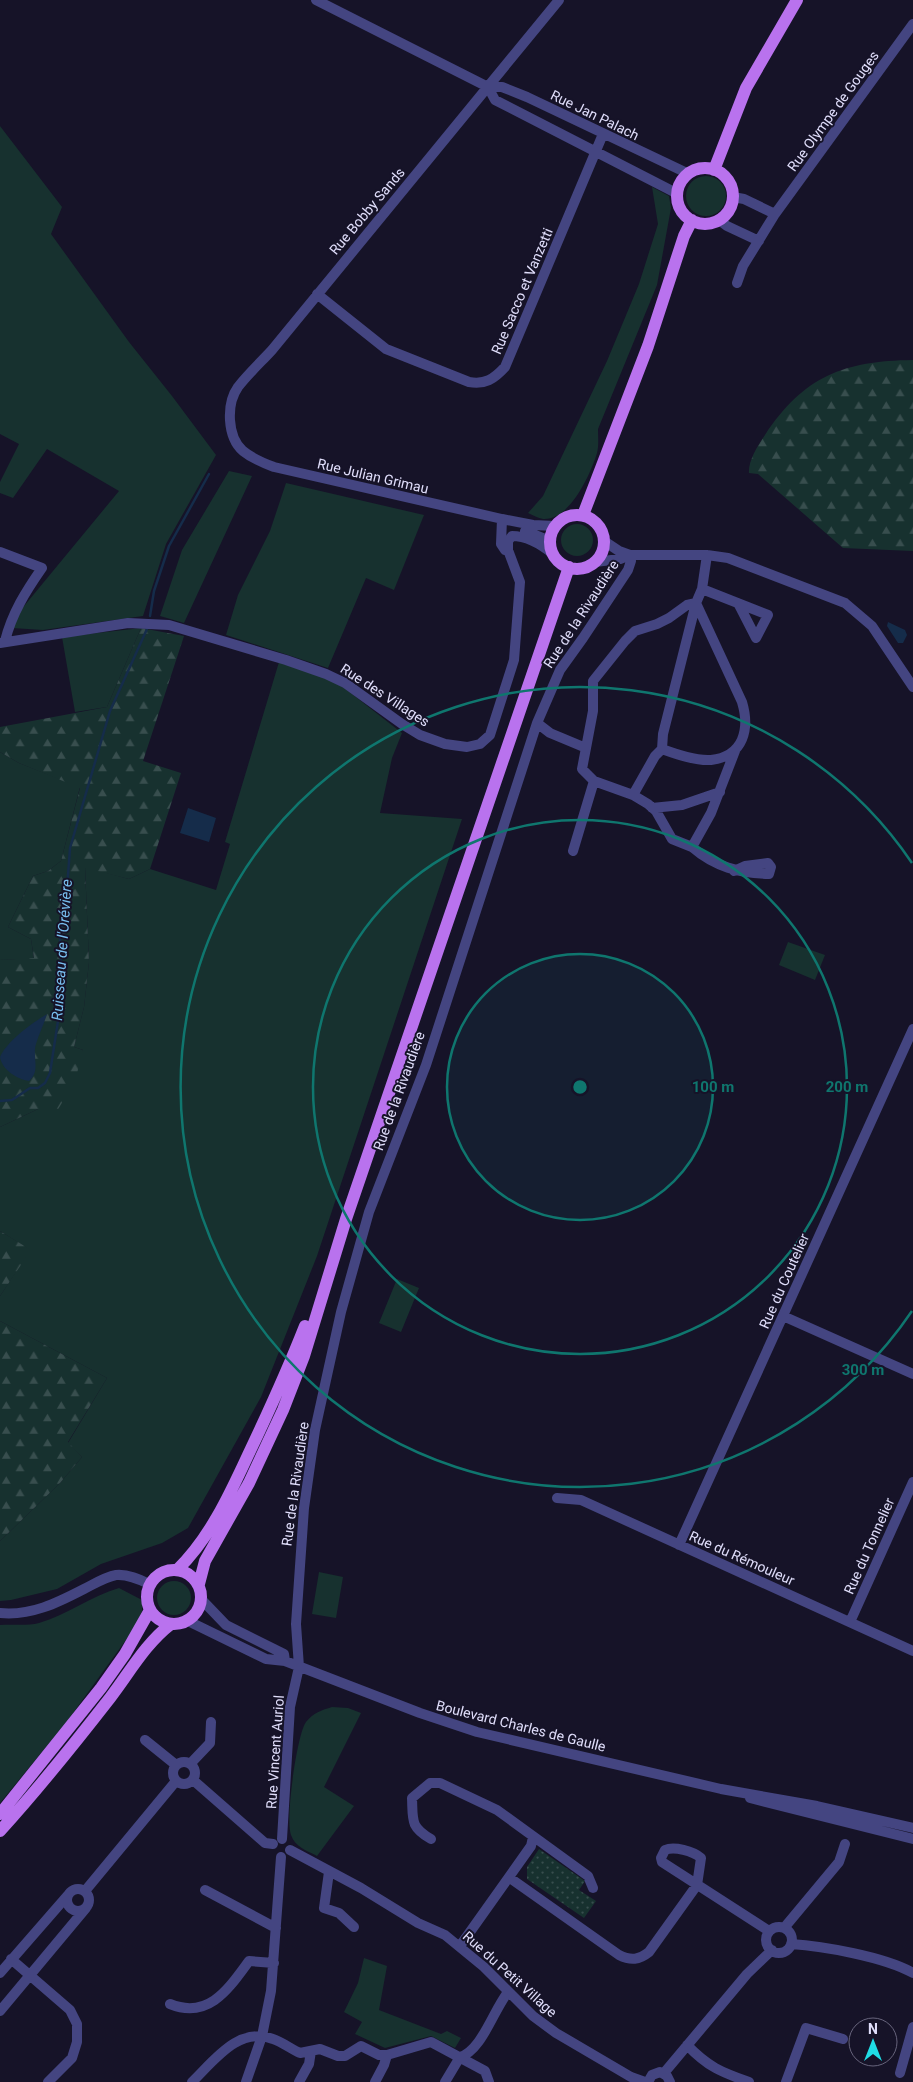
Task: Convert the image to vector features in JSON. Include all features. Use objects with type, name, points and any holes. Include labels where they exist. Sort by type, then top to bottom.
[{"type":"main road","points":[[714,170],[746,88],[796,0]]},
{"type":"main road","points":[[698,170],[714,170],[728,181],[733,197],[729,210],[719,220],[706,224],[692,220],[684,215],[680,207],[678,194],[681,183],[689,174],[698,170]]},
{"type":"main road","points":[[583,515],[648,346],[684,236],[692,220]]},
{"type":"main road","points":[[583,515],[593,519],[600,526],[604,541],[603,550],[595,562],[586,567],[569,567],[560,562],[553,554],[550,541],[555,526],[568,516],[583,515]]},
{"type":"main road","points":[[198,1584],[205,1561],[249,1483],[284,1410],[304,1356],[333,1259],[569,567]]},
{"type":"main road","points":[[177,1570],[192,1554],[218,1515],[239,1476],[265,1421],[333,1259]]},
{"type":"main road","points":[[177,1570],[191,1575],[198,1584],[202,1600],[200,1608],[188,1621],[171,1624],[159,1620],[150,1610],[147,1599],[149,1584],[157,1576],[165,1571],[177,1570]]},
{"type":"main road","points":[[0,1814],[101,1688],[125,1654],[150,1610]]},
{"type":"main road","points":[[0,1831],[77,1741],[147,1647],[171,1624]]},
{"type":"street","name":"Rue Jan Palach","points":[[316,0],[488,87],[502,87],[527,97],[689,174]]},
{"type":"street","name":"Rue Bobby Sands","points":[[242,450],[232,432],[229,410],[237,388],[272,350],[559,0]]},
{"type":"street","name":"Rue Olympe de Gouges","points":[[738,283],[743,266],[775,214],[913,24]]},
{"type":"street","name":"Rue Jan Palach","points":[[488,87],[496,100],[678,194]]},
{"type":"street","name":"Rue Sacco et Vanzetti","points":[[318,294],[386,349],[469,382],[488,382],[505,367],[603,134]]},
{"type":"street","points":[[733,197],[744,199],[775,214]]},
{"type":"street","points":[[719,220],[727,226],[759,241]]},
{"type":"street","name":"Rue Julian Grimau","points":[[242,450],[256,461],[274,467],[502,519],[532,525],[555,526]]},
{"type":"street","points":[[502,519],[501,544],[512,561]]},
{"type":"street","name":"Rue Julian Grimau","points":[[502,519],[550,541]]},
{"type":"street","points":[[512,561],[508,550],[508,541],[512,536],[520,536],[530,540],[545,547],[553,554]]},
{"type":"street","points":[[604,541],[619,551],[630,555],[707,554],[737,560],[845,603],[872,626],[913,687]]},
{"type":"street","points":[[0,552],[42,568],[23,594],[3,642]]},
{"type":"street","points":[[633,795],[655,756],[662,749],[663,734],[696,603],[702,589],[707,554]]},
{"type":"street","points":[[595,562],[620,559],[630,555]]},
{"type":"street","name":"Rue de la Rivaudière","points":[[299,1667],[296,1624],[305,1500],[315,1430],[348,1282],[369,1212],[426,1065],[536,723],[560,670],[628,570],[631,561],[630,555]]},
{"type":"street","name":"Rue des Villages","points":[[3,642],[128,623],[169,625],[278,657],[326,674],[345,683],[420,735],[445,744],[474,746],[480,744],[490,735],[514,660],[520,582],[512,561]]},
{"type":"street","points":[[702,589],[738,603]]},
{"type":"street","points":[[696,603],[687,605],[657,624],[635,631],[593,682],[593,711],[582,770],[594,781],[633,795],[656,811],[672,839],[692,847],[710,861],[734,870]]},
{"type":"street","points":[[692,847],[711,813],[735,751],[742,740],[746,726],[746,714],[742,702],[696,603]]},
{"type":"street","points":[[536,723],[550,733],[586,748]]},
{"type":"street","points":[[662,749],[686,756],[711,760],[735,751]]},
{"type":"street","points":[[573,851],[594,781]]},
{"type":"street","points":[[652,808],[682,806],[720,792]]},
{"type":"street","name":"Rue du Coutelier","points":[[679,1545],[913,1029]]},
{"type":"street","points":[[783,1316],[913,1374]]},
{"type":"street","name":"Rue du Tonnelier","points":[[850,1622],[913,1482]]},
{"type":"street","name":"Rue du Rémouleur","points":[[557,1498],[581,1500],[913,1651]]},
{"type":"street","points":[[0,1613],[17,1613],[44,1608],[116,1575],[137,1578],[149,1584]]},
{"type":"street","points":[[188,1621],[266,1659],[285,1661],[284,1654],[220,1621],[202,1600]]},
{"type":"street","name":"Boulevard Charles de Gaulle","points":[[285,1661],[420,1713],[477,1732],[720,1789],[817,1806],[913,1828]]},
{"type":"street","name":"Rue Vincent Auriol","points":[[278,1842],[290,1707],[299,1667]]},
{"type":"street","points":[[191,1763],[210,1743],[211,1722]]},
{"type":"street","points":[[145,1740],[176,1765]]},
{"type":"street","points":[[184,1761],[191,1763],[196,1772],[193,1780],[185,1784],[176,1781],[173,1773],[176,1765],[184,1761]]},
{"type":"street","points":[[193,1780],[265,1843],[288,1842],[290,1850],[281,1857]]},
{"type":"street","points":[[85,1891],[176,1781]]},
{"type":"street","points":[[431,1839],[419,1833],[414,1826],[412,1798],[430,1783],[440,1783],[497,1810],[533,1838],[588,1876],[593,1888]]},
{"type":"street","name":"Boulevard Charles de Gaulle","points":[[720,1789],[808,1814],[913,1838]]},
{"type":"street","points":[[460,1946],[510,1878],[531,1846],[533,1838]]},
{"type":"street","points":[[278,1842],[275,1854],[281,1857]]},
{"type":"street","points":[[784,1928],[839,1862],[845,1844]]},
{"type":"street","name":"Rue du Petit Village","points":[[290,1850],[418,1923],[445,1935],[460,1946],[533,2016],[556,2033],[630,2078],[647,2082]]},
{"type":"street","points":[[246,2082],[262,2036],[271,1991],[281,1857]]},
{"type":"street","points":[[330,1872],[324,1908],[339,1913],[354,1926]]},
{"type":"street","points":[[510,1878],[626,1958],[642,1958],[649,1952],[696,1886],[769,1931]]},
{"type":"street","points":[[0,1973],[68,1895],[75,1889],[85,1891],[90,1899],[86,1908],[0,2011]]},
{"type":"street","points":[[205,1890],[276,1928]]},
{"type":"street","points":[[68,1895],[67,1902],[72,1909],[78,1911],[86,1908]]},
{"type":"street","points":[[776,1927],[784,1928],[789,1933],[791,1944],[786,1950],[781,1952],[772,1950],[766,1942],[766,1938],[769,1931],[776,1927]]},
{"type":"street","points":[[791,1944],[813,1946],[888,1962],[913,1973]]},
{"type":"street","points":[[647,2082],[656,2073],[667,2078],[687,2045],[747,1974],[772,1950]]},
{"type":"street","points":[[11,1959],[70,2010],[78,2030],[76,2048],[72,2058],[48,2082]]},
{"type":"street","points":[[170,2004],[189,2009],[211,2004],[227,1991],[249,1961],[274,1963]]},
{"type":"street","points":[[445,2082],[460,2057],[467,2055],[476,2047],[499,2004],[508,1992]]},
{"type":"street","points":[[900,2073],[913,2027]]},
{"type":"street","points":[[786,2082],[806,2028],[843,2039]]},
{"type":"street","points":[[192,2082],[237,2041],[247,2037],[262,2036],[273,2039],[300,2053],[320,2049],[338,2056],[345,2056],[361,2046],[379,2055],[387,2055],[431,2042],[485,2071],[489,2082]]},
{"type":"street","points":[[687,2045],[704,2062],[718,2071],[749,2082]]},
{"type":"street","points":[[299,2082],[309,2064],[311,2051]]},
{"type":"street","points":[[375,2082],[387,2055]]},
{"type":"green space","points":[[0,126],[62,207],[51,234],[129,342],[216,455],[166,544],[143,616],[43,630],[12,628],[20,611],[119,491],[47,449],[13,498],[0,493],[0,482],[19,444],[0,434]]},
{"type":"green space","points":[[710,176],[717,179],[723,185],[726,196],[725,204],[717,213],[710,216],[702,216],[695,213],[687,204],[686,192],[689,185],[698,177]]},
{"type":"green space","points":[[652,187],[669,196],[671,208],[657,285],[598,429],[597,453],[590,472],[578,494],[562,512],[553,518],[539,518],[528,513],[543,496],[607,361],[639,284],[658,224]]},
{"type":"green space","points":[[913,360],[913,551],[843,548],[758,474],[749,473],[752,458],[762,439],[780,415],[811,386],[828,376],[846,369],[888,361]]},
{"type":"green space","points":[[229,471],[252,476],[184,623],[160,616],[182,550]]},
{"type":"green space","points":[[286,483],[424,515],[394,590],[366,578],[328,668],[226,635],[238,595],[270,531]]},
{"type":"green space","points":[[577,524],[589,528],[593,540],[589,552],[577,556],[565,552],[561,540],[565,528]]},
{"type":"green space","points":[[141,628],[107,707],[75,712],[62,637]]},
{"type":"green space","points":[[141,628],[184,636],[143,761],[181,773],[150,869],[129,879],[85,868],[89,962],[84,1007],[74,1047],[83,1050],[75,1081],[57,1111],[38,1109],[0,1127],[0,960],[34,958],[31,939],[8,927],[33,876],[48,871],[61,861],[80,788],[19,763],[0,752],[0,727],[107,707]]},
{"type":"green space","points":[[279,662],[323,677],[343,687],[402,733],[392,758],[380,813],[462,819],[317,1256],[261,1397],[188,1528],[162,1543],[101,1564],[57,1589],[0,1601],[0,1541],[60,1483],[82,1457],[68,1443],[107,1378],[0,1321],[0,1296],[30,1250],[0,1231],[0,1127],[38,1109],[83,1050],[74,1047],[84,1007],[89,962],[85,867],[129,879],[150,869],[216,890],[230,844],[225,842]]},
{"type":"green space","points":[[0,752],[19,763],[80,787],[61,861],[48,871],[33,876],[8,927],[31,939],[34,959],[0,960]]},
{"type":"green space","points":[[788,942],[825,955],[815,980],[779,965]]},
{"type":"green space","points":[[0,1231],[31,1250],[0,1296]]},
{"type":"green space","points":[[397,1279],[419,1288],[401,1332],[379,1323]]},
{"type":"green space","points":[[0,1321],[107,1378],[68,1442],[82,1457],[60,1483],[0,1541]]},
{"type":"green space","points":[[319,1572],[343,1577],[336,1618],[312,1614]]},
{"type":"green space","points":[[174,1581],[181,1582],[186,1586],[190,1591],[190,1605],[186,1610],[181,1614],[174,1615],[167,1614],[162,1610],[158,1605],[157,1598],[158,1591],[162,1586],[167,1582]]},
{"type":"green space","points":[[119,1588],[142,1600],[142,1611],[136,1626],[68,1720],[0,1803],[0,1625],[30,1624],[49,1620]]},
{"type":"green space","points":[[332,1707],[348,1708],[361,1713],[324,1787],[354,1806],[317,1856],[298,1845],[291,1835],[291,1796],[299,1743],[306,1722],[315,1714]]},
{"type":"green space","points":[[539,1849],[585,1881],[579,1890],[596,1901],[584,1918],[527,1879],[527,1867]]},
{"type":"green space","points":[[364,1958],[387,1966],[379,2010],[441,2034],[447,2031],[461,2038],[455,2048],[431,2036],[385,2048],[355,2034],[362,2022],[344,2012],[358,1983]]},
{"type":"water","points":[[888,622],[905,630],[907,635],[903,643],[898,643],[887,626]]},
{"type":"water","points":[[188,808],[216,818],[209,842],[180,833]]},
{"type":"water","points":[[47,1014],[36,1044],[35,1073],[29,1081],[20,1078],[7,1070],[0,1057],[8,1045],[27,1027]]},
{"type":"waterway","name":"Ruisseau de l'Orévière","points":[[150,616],[154,591],[169,546],[209,474]]},
{"type":"waterway","name":"Ruisseau de l'Orévière","points":[[0,1101],[12,1100],[30,1088],[38,1088],[45,1083],[50,1073],[62,995],[60,936],[66,902],[70,848],[110,711],[147,629]]}]
